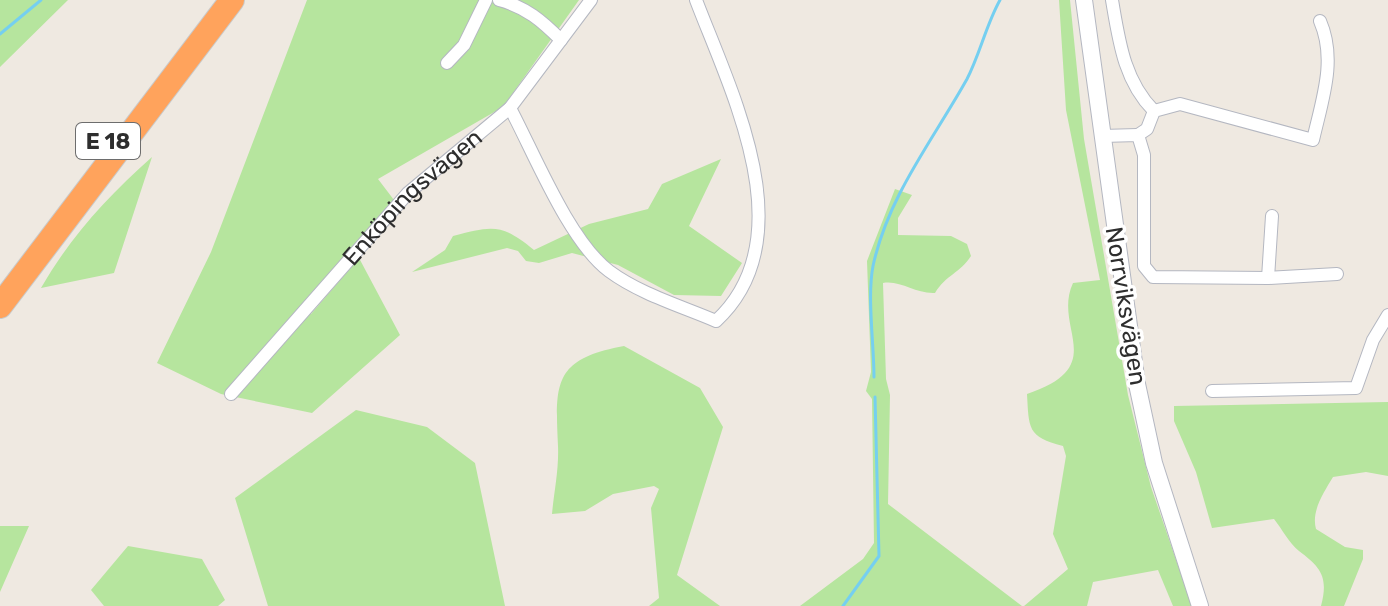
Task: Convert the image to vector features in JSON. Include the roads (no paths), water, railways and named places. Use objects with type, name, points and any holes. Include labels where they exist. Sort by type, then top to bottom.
[{"type":"highway","name":"E 18","points":[[0,279],[212,0]]},
{"type":"highway","name":"E 18","points":[[0,306],[232,0]]},
{"type":"street","points":[[447,63],[464,45],[486,0]]},
{"type":"street","points":[[499,0],[518,5],[539,18],[561,40]]},
{"type":"street","name":"Enköpingsvägen","points":[[231,394],[408,193],[510,108],[591,0]]},
{"type":"street","points":[[510,108],[582,244],[608,271],[638,288],[716,321],[730,309],[756,253],[758,204],[752,148],[696,0]]},
{"type":"street","name":"Norrviksvägen","points":[[1084,0],[1137,384],[1158,478],[1200,606]]},
{"type":"street","points":[[1112,0],[1121,53],[1138,95],[1154,111]]},
{"type":"street","points":[[1154,111],[1180,104],[1313,140],[1329,63],[1328,41],[1320,21]]},
{"type":"street","points":[[1102,136],[1138,135],[1147,129],[1154,111]]},
{"type":"street","points":[[1138,135],[1144,155],[1146,273],[1163,278],[1268,278],[1337,274]]},
{"type":"street","points":[[1268,278],[1272,216]]},
{"type":"street","points":[[1212,391],[1356,388],[1373,340],[1388,315]]},
{"type":"waterway","points":[[0,34],[41,0]]},
{"type":"waterway","points":[[874,377],[871,292],[873,266],[880,240],[900,192],[967,79],[1000,0]]},
{"type":"waterway","points":[[843,606],[879,556],[875,397]]}]
